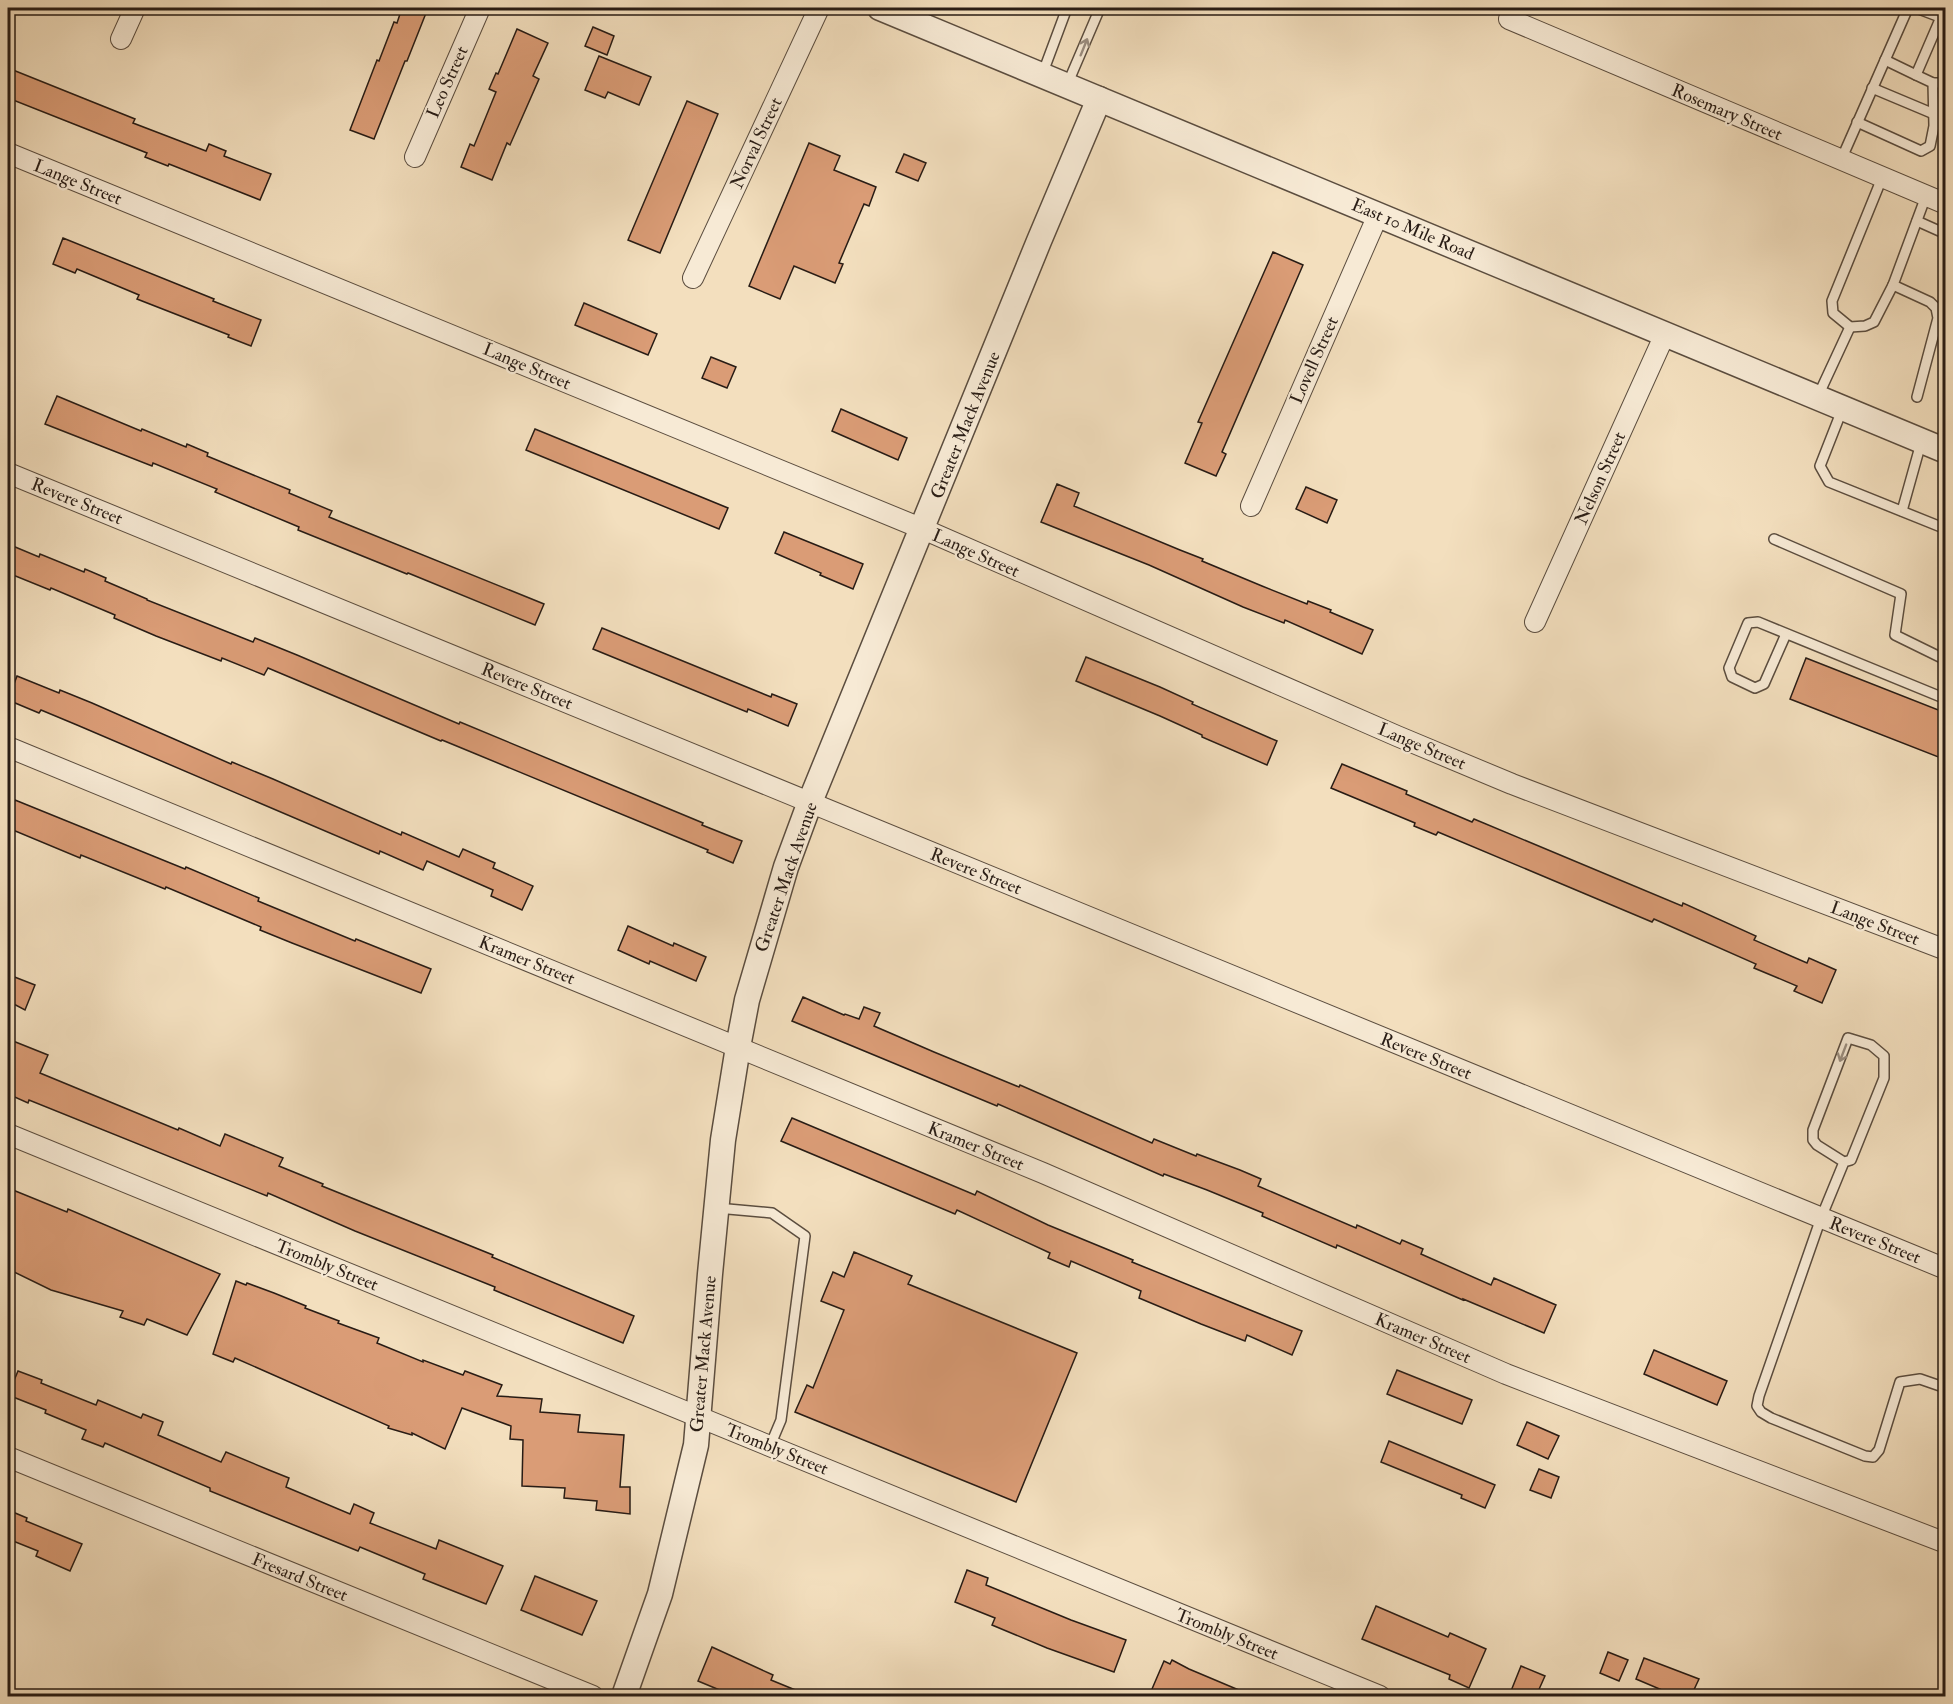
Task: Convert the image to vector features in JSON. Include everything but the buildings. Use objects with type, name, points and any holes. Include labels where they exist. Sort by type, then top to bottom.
[{"type":"street","points":[[121,39],[135,8]]},
{"type":"street","name":"Leo Street","points":[[415,157],[480,8]]},
{"type":"street","name":"Norval Street","points":[[693,278],[819,8]]},
{"type":"street","name":"East 10 Mile Road","points":[[880,8],[1946,451]]},
{"type":"street","name":"Rosemary Street","points":[[1509,19],[1946,204]]},
{"type":"street","name":"Greater Mack Avenue","points":[[624,1696],[660,1594],[696,1445],[723,1140],[747,1000],[769,919],[810,802],[1099,99]]},
{"type":"street","name":"Lange Street","points":[[8,153],[923,530],[1512,784],[1946,950]]},
{"type":"street","name":"Lovell Street","points":[[1251,506],[1378,214]]},
{"type":"street","name":"Nelson Street","points":[[1535,622],[1665,334]]},
{"type":"street","name":"Revere Street","points":[[8,472],[1946,1269]]},
{"type":"street","name":"Kramer Street","points":[[8,747],[1043,1173],[1506,1374],[1946,1543]]},
{"type":"street","name":"Trombly Street","points":[[8,1134],[1380,1696]]},
{"type":"street","name":"Fresard Street","points":[[8,1457],[593,1696]]},
{"type":"lane","points":[[1042,75],[1067,8]]},
{"type":"lane","points":[[1067,85],[1100,8]]},
{"type":"lane","points":[[1841,160],[1908,8]]},
{"type":"lane","points":[[1916,8],[1943,18],[1916,75]]},
{"type":"lane","points":[[1885,60],[1933,83],[1946,83]]},
{"type":"lane","points":[[1857,122],[1921,151],[1930,146],[1934,126],[1933,83]]},
{"type":"lane","points":[[1872,88],[1934,114]]},
{"type":"lane","points":[[1882,178],[1832,301],[1833,313],[1850,327],[1865,326],[1874,322],[1893,285],[1926,196]]},
{"type":"lane","points":[[1917,221],[1946,234]]},
{"type":"lane","points":[[1893,285],[1930,302],[1936,308],[1938,318],[1917,397]]},
{"type":"lane","points":[[1818,397],[1850,327]]},
{"type":"lane","points":[[1842,408],[1820,466],[1829,482],[1946,529]]},
{"type":"lane","points":[[1902,511],[1922,441]]},
{"type":"lane","points":[[1774,540],[1901,594],[1895,635],[1946,660]]},
{"type":"lane","points":[[1786,634],[1764,684],[1755,688],[1732,677],[1729,668],[1748,623],[1758,622],[1946,699]]},
{"type":"lane","points":[[1848,1038],[1871,1045],[1884,1056],[1884,1078],[1851,1160],[1844,1162],[1817,1145],[1813,1140],[1813,1130],[1848,1038]]},
{"type":"lane","points":[[1844,1162],[1821,1218],[1757,1406],[1761,1413],[1865,1456],[1873,1457],[1879,1450],[1900,1382],[1920,1379],[1946,1388]]},
{"type":"lane","points":[[717,1208],[772,1213],[805,1236],[781,1420],[770,1446]]}]
